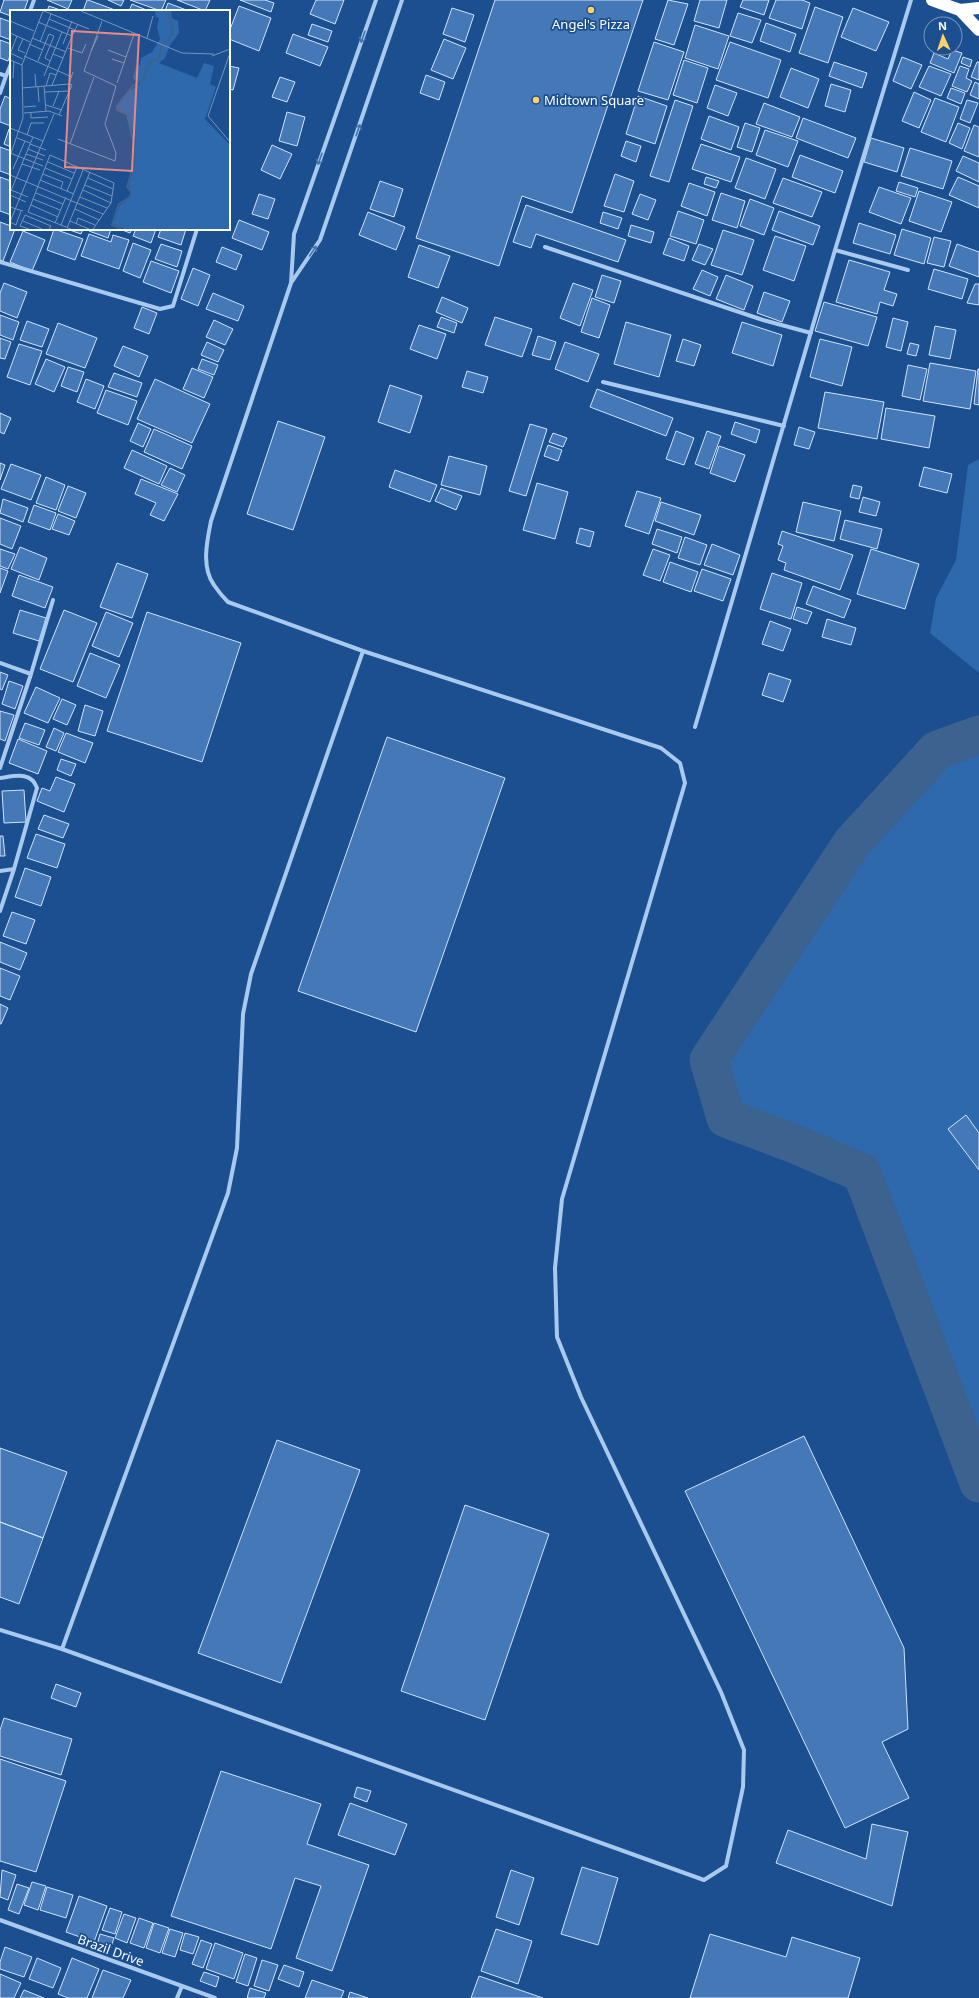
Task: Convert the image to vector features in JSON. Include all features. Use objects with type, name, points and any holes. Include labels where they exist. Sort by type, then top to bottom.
[{"type":"highway","points":[[932,0],[960,10],[979,8]]},
{"type":"highway","points":[[960,10],[979,30]]},
{"type":"street","points":[[30,10],[34,0]]},
{"type":"street","points":[[291,284],[294,234],[376,0]]},
{"type":"street","points":[[0,1630],[62,1649],[704,1880],[726,1866],[743,1787],[744,1750],[721,1692],[581,1397],[557,1337],[555,1268],[562,1199],[685,783],[680,763],[661,748],[363,651],[228,602],[213,584],[207,566],[206,547],[211,521],[291,284],[320,240],[402,0]]},
{"type":"street","points":[[695,727],[835,250],[911,0]]},
{"type":"street","points":[[0,93],[10,66]]},
{"type":"street","points":[[0,74],[6,76]]},
{"type":"street","points":[[0,262],[160,309],[167,309],[173,306],[197,230]]},
{"type":"street","points":[[545,247],[763,320],[811,333]]},
{"type":"street","points":[[835,250],[908,270]]},
{"type":"street","points":[[603,382],[784,426]]},
{"type":"street","points":[[0,768],[31,674],[53,600]]},
{"type":"street","points":[[62,1649],[228,1193],[237,1148],[244,1014],[251,974],[363,651]]},
{"type":"street","points":[[0,663],[31,674]]},
{"type":"street","points":[[0,778],[22,775],[35,781],[37,788],[14,869],[0,911]]},
{"type":"street","points":[[0,871],[14,869]]},
{"type":"street","name":"Brazil Drive","points":[[0,1920],[215,1998]]},
{"type":"street","points":[[177,1998],[182,1986]]},
{"type":"shaded area","points":[[979,459],[979,673],[930,633],[936,598],[956,560],[968,465]]},
{"type":"shaded area","points":[[979,745],[979,1461],[868,1166],[735,1112],[718,1063],[860,846],[943,759]]},
{"type":"building","points":[[4,0],[28,0],[24,10],[10,10],[10,16],[0,12]]},
{"type":"building","points":[[47,0],[72,0],[68,9]]},
{"type":"building","points":[[88,0],[115,10],[83,10]]},
{"type":"building","points":[[108,0],[124,0],[121,6]]},
{"type":"building","points":[[130,0],[166,0],[161,10]]},
{"type":"building","points":[[177,0],[210,0],[205,10]]},
{"type":"building","points":[[240,0],[265,0],[274,3],[271,12]]},
{"type":"building","points":[[316,0],[344,0],[335,24],[310,14]]},
{"type":"building","name":"Midtown Square","points":[[495,0],[643,0],[572,213],[522,196],[499,266],[416,238]]},
{"type":"building","points":[[668,0],[688,4],[674,45],[655,39]]},
{"type":"building","points":[[700,0],[727,0],[719,28],[694,21]]},
{"type":"building","points":[[743,0],[769,0],[764,15],[740,7]]},
{"type":"building","points":[[776,0],[802,0],[810,3],[802,29],[769,18]]},
{"type":"building","points":[[168,3],[186,10],[165,10]]},
{"type":"building","points":[[132,4],[147,10],[129,10]]},
{"type":"building","points":[[49,6],[60,10],[47,10]]},
{"type":"building","points":[[239,6],[271,18],[259,51],[230,39],[230,29]]},
{"type":"building","points":[[815,7],[843,17],[828,63],[799,53]]},
{"type":"building","points":[[452,8],[474,15],[465,42],[443,34]]},
{"type":"building","points":[[853,8],[889,22],[876,51],[841,37]]},
{"type":"building","points":[[738,13],[761,20],[752,43],[730,36]]},
{"type":"building","points":[[0,18],[10,22],[10,40],[0,36]]},
{"type":"building","points":[[766,23],[796,34],[790,52],[760,41]]},
{"type":"building","points":[[312,24],[332,31],[328,42],[308,35]]},
{"type":"building","points":[[695,25],[729,36],[718,69],[685,58]]},
{"type":"building","points":[[293,34],[328,47],[320,66],[286,53]]},
{"type":"building","points":[[444,39],[466,48],[453,79],[431,70]]},
{"type":"building","points":[[0,40],[10,44],[10,56],[8,61],[0,58]]},
{"type":"building","points":[[654,42],[684,52],[668,100],[638,91]]},
{"type":"building","points":[[730,42],[781,60],[768,98],[716,80]]},
{"type":"building","points":[[933,56],[941,56],[948,59],[949,56],[961,56],[954,73],[930,63]]},
{"type":"building","points":[[902,57],[922,65],[911,89],[893,81]]},
{"type":"building","points":[[963,57],[972,60],[970,67],[961,63]]},
{"type":"building","points":[[684,60],[708,68],[697,103],[673,95]]},
{"type":"building","points":[[834,62],[867,73],[862,88],[829,76]]},
{"type":"building","points":[[977,62],[979,62],[979,80],[971,77]]},
{"type":"building","points":[[230,66],[239,68],[233,90],[230,89]]},
{"type":"building","points":[[929,66],[951,74],[941,96],[919,87]]},
{"type":"building","points":[[960,66],[969,69],[966,78],[972,81],[967,92],[952,86]]},
{"type":"building","points":[[791,68],[819,79],[808,108],[780,97]]},
{"type":"building","points":[[426,75],[445,82],[439,100],[420,93]]},
{"type":"building","points":[[280,77],[295,82],[287,102],[272,97]]},
{"type":"building","points":[[975,82],[979,84],[979,99],[970,95]]},
{"type":"building","points":[[831,84],[851,90],[845,112],[825,106]]},
{"type":"building","points":[[715,85],[737,93],[728,116],[707,108]]},
{"type":"building","points":[[951,88],[965,93],[961,104],[947,98]]},
{"type":"building","points":[[914,92],[931,100],[919,128],[902,121]]},
{"type":"building","points":[[5,96],[10,98],[10,126],[0,122],[0,109]]},
{"type":"building","points":[[638,96],[667,106],[655,144],[626,134]]},
{"type":"building","points":[[935,98],[959,107],[946,142],[921,132]]},
{"type":"building","points":[[675,100],[693,106],[669,182],[650,176]]},
{"type":"building","points":[[967,100],[978,103],[970,123],[960,119]]},
{"type":"building","points":[[764,103],[800,117],[792,137],[756,124]]},
{"type":"building","points":[[287,112],[305,117],[297,146],[279,141]]},
{"type":"building","points":[[709,116],[739,127],[731,150],[701,139]]},
{"type":"building","points":[[803,118],[856,138],[848,158],[796,138]]},
{"type":"building","points":[[745,123],[760,128],[752,152],[737,147]]},
{"type":"building","points":[[958,123],[970,128],[962,149],[949,143]]},
{"type":"building","points":[[974,125],[979,127],[979,157],[964,151]]},
{"type":"building","points":[[9,129],[10,147],[4,144]]},
{"type":"building","points":[[765,130],[798,141],[788,167],[756,155]]},
{"type":"building","points":[[871,138],[904,148],[897,172],[864,162]]},
{"type":"building","points":[[626,141],[641,146],[636,162],[621,156]]},
{"type":"building","points":[[701,144],[740,157],[731,182],[692,169]]},
{"type":"building","points":[[272,145],[292,154],[280,179],[261,170]]},
{"type":"building","points":[[0,147],[10,151],[10,175],[0,171]]},
{"type":"building","points":[[910,148],[952,161],[943,189],[901,176]]},
{"type":"building","points":[[800,155],[843,171],[835,193],[792,177]]},
{"type":"building","points":[[963,156],[979,163],[979,182],[956,171]]},
{"type":"building","points":[[746,158],[776,169],[765,199],[735,188]]},
{"type":"building","points":[[615,174],[634,181],[624,212],[604,206]]},
{"type":"building","points":[[0,177],[10,181],[10,215],[0,211]]},
{"type":"building","points":[[706,177],[719,181],[716,188],[704,184]]},
{"type":"building","points":[[958,177],[979,186],[979,208],[949,195]]},
{"type":"building","points":[[783,178],[822,192],[812,217],[773,203]]},
{"type":"building","points":[[380,181],[403,189],[394,217],[370,209]]},
{"type":"building","points":[[899,182],[918,188],[915,197],[896,191]]},
{"type":"building","points":[[689,183],[715,192],[707,216],[681,206]]},
{"type":"building","points":[[879,187],[911,198],[901,224],[869,212]]},
{"type":"building","points":[[919,191],[952,202],[941,232],[909,221]]},
{"type":"building","points":[[721,193],[745,201],[737,228],[712,220]]},
{"type":"building","points":[[259,194],[275,199],[268,219],[252,214]]},
{"type":"building","points":[[640,194],[656,200],[648,220],[632,214]]},
{"type":"building","points":[[750,199],[774,208],[764,235],[740,226]]},
{"type":"building","points":[[526,205],[626,240],[618,262],[536,234],[531,248],[513,242]]},
{"type":"building","points":[[678,211],[704,220],[696,244],[670,236]]},
{"type":"building","points":[[779,211],[820,226],[813,245],[772,230]]},
{"type":"building","points":[[368,212],[405,227],[396,250],[359,235]]},
{"type":"building","points":[[603,212],[622,218],[618,229],[600,223]]},
{"type":"building","points":[[239,220],[269,232],[262,250],[232,238]]},
{"type":"building","points":[[0,222],[10,226],[10,230],[15,230],[3,261],[0,260]]},
{"type":"building","points":[[859,223],[896,235],[890,254],[853,243]]},
{"type":"building","points":[[631,225],[654,232],[651,243],[628,236]]},
{"type":"building","points":[[902,229],[931,238],[924,264],[894,255]]},
{"type":"building","points":[[54,230],[83,239],[75,260],[47,250]]},
{"type":"building","points":[[70,230],[83,230],[81,234]]},
{"type":"building","points":[[90,230],[111,230],[108,238]]},
{"type":"building","points":[[122,230],[132,230],[130,233]]},
{"type":"building","points":[[136,230],[156,230],[151,243],[133,236]]},
{"type":"building","points":[[161,230],[186,230],[181,245],[158,237]]},
{"type":"building","points":[[723,230],[754,240],[742,275],[711,265]]},
{"type":"building","points":[[23,231],[45,240],[32,271],[10,262]]},
{"type":"building","points":[[89,234],[111,242],[113,235],[129,240],[119,269],[81,256]]},
{"type":"building","points":[[775,236],[806,246],[794,281],[763,270]]},
{"type":"building","points":[[934,237],[951,241],[944,267],[927,263]]},
{"type":"building","points":[[669,238],[689,246],[684,261],[663,254]]},
{"type":"building","points":[[133,243],[151,250],[140,278],[123,271]]},
{"type":"building","points":[[161,244],[182,251],[177,267],[155,259]]},
{"type":"building","points":[[699,244],[713,249],[705,265],[692,260]]},
{"type":"building","points":[[957,244],[979,252],[979,277],[949,266]]},
{"type":"building","points":[[419,245],[450,256],[438,288],[408,277]]},
{"type":"building","points":[[222,247],[242,255],[236,270],[216,262]]},
{"type":"building","points":[[849,260],[890,272],[884,290],[897,294],[893,306],[880,302],[877,314],[836,302]]},
{"type":"building","points":[[151,261],[179,271],[171,293],[143,282]]},
{"type":"building","points":[[193,268],[210,275],[198,306],[181,299]]},
{"type":"building","points":[[934,269],[968,279],[962,299],[928,289]]},
{"type":"building","points":[[702,270],[718,277],[710,296],[693,289]]},
{"type":"building","points":[[602,275],[621,281],[614,303],[595,297]]},
{"type":"building","points":[[726,275],[753,286],[744,310],[716,299]]},
{"type":"building","points":[[4,283],[27,292],[17,318],[0,311],[0,293]]},
{"type":"building","points":[[573,283],[593,290],[580,326],[560,318]]},
{"type":"building","points":[[975,284],[979,284],[979,305],[967,303]]},
{"type":"building","points":[[764,292],[790,301],[782,322],[757,313]]},
{"type":"building","points":[[213,293],[244,306],[238,321],[206,309]]},
{"type":"building","points":[[442,297],[468,308],[462,323],[436,312]]},
{"type":"building","points":[[592,298],[610,305],[599,338],[581,332]]},
{"type":"building","points":[[824,302],[877,317],[868,346],[815,331]]},
{"type":"building","points":[[142,307],[157,313],[149,334],[134,328]]},
{"type":"building","points":[[0,315],[19,322],[13,340],[0,335]]},
{"type":"building","points":[[441,317],[457,323],[454,333],[437,327]]},
{"type":"building","points":[[495,317],[532,329],[522,357],[485,345]]},
{"type":"building","points":[[893,318],[908,322],[901,351],[886,347]]},
{"type":"building","points":[[214,320],[233,329],[225,345],[206,337]]},
{"type":"building","points":[[27,321],[49,329],[42,347],[20,340]]},
{"type":"building","points":[[626,322],[671,335],[659,377],[614,364]]},
{"type":"building","points":[[742,322],[782,335],[773,366],[732,353]]},
{"type":"building","points":[[58,323],[97,338],[85,368],[46,354]]},
{"type":"building","points":[[419,325],[446,334],[437,359],[410,349]]},
{"type":"building","points":[[935,326],[956,330],[950,359],[929,355]]},
{"type":"building","points":[[538,336],[556,342],[550,360],[532,355]]},
{"type":"building","points":[[0,338],[11,342],[5,359],[0,358]]},
{"type":"building","points":[[683,339],[701,345],[694,366],[676,361]]},
{"type":"building","points":[[820,339],[852,347],[842,386],[810,377]]},
{"type":"building","points":[[207,342],[224,350],[218,362],[201,355]]},
{"type":"building","points":[[565,342],[599,354],[588,382],[555,369]]},
{"type":"building","points":[[910,343],[919,345],[916,356],[907,354]]},
{"type":"building","points":[[19,344],[42,351],[30,385],[7,377]]},
{"type":"building","points":[[123,346],[148,356],[139,377],[114,366]]},
{"type":"building","points":[[46,359],[65,367],[54,392],[35,384]]},
{"type":"building","points":[[202,359],[218,365],[214,375],[198,369]]},
{"type":"building","points":[[930,363],[976,371],[970,409],[923,401]]},
{"type":"building","points":[[908,365],[927,369],[920,400],[902,396]]},
{"type":"building","points":[[68,367],[84,372],[77,392],[61,386]]},
{"type":"building","points":[[192,368],[213,377],[204,398],[183,389]]},
{"type":"building","points":[[979,369],[979,405],[974,404]]},
{"type":"building","points":[[467,371],[488,377],[483,393],[462,387]]},
{"type":"building","points":[[114,373],[142,383],[137,397],[108,387]]},
{"type":"building","points":[[86,379],[104,386],[95,409],[77,402]]},
{"type":"building","points":[[155,379],[210,404],[192,443],[137,419]]},
{"type":"building","points":[[390,385],[422,396],[410,433],[378,422]]},
{"type":"building","points":[[597,389],[673,418],[666,436],[590,407]]},
{"type":"building","points":[[106,390],[137,401],[128,425],[97,413]]},
{"type":"building","points":[[825,392],[884,402],[877,439],[818,428]]},
{"type":"building","points":[[886,408],[935,416],[929,448],[881,439]]},
{"type":"building","points":[[0,413],[11,418],[4,434],[0,432]]},
{"type":"building","points":[[278,421],[325,437],[293,530],[247,514]]},
{"type":"building","points":[[735,422],[760,430],[756,443],[731,434]]},
{"type":"building","points":[[138,423],[151,429],[143,447],[130,441]]},
{"type":"building","points":[[530,424],[547,429],[526,496],[509,491]]},
{"type":"building","points":[[799,427],[815,432],[809,449],[794,445]]},
{"type":"building","points":[[154,429],[192,446],[182,469],[144,452]]},
{"type":"building","points":[[676,431],[694,438],[684,465],[666,459]]},
{"type":"building","points":[[707,431],[721,436],[709,469],[695,464]]},
{"type":"building","points":[[553,433],[567,438],[563,447],[549,442]]},
{"type":"building","points":[[548,445],[562,450],[558,461],[544,456]]},
{"type":"building","points":[[719,446],[745,455],[735,482],[710,473]]},
{"type":"building","points":[[132,450],[167,466],[159,484],[124,468]]},
{"type":"building","points":[[449,456],[487,466],[480,495],[441,485]]},
{"type":"building","points":[[0,463],[5,465],[0,480]]},
{"type":"building","points":[[11,464],[41,475],[31,500],[1,489]]},
{"type":"building","points":[[924,467],[952,474],[947,493],[919,486]]},
{"type":"building","points":[[170,468],[185,475],[177,492],[161,485]]},
{"type":"building","points":[[395,470],[437,485],[430,502],[389,487]]},
{"type":"building","points":[[46,477],[65,485],[56,510],[36,503]]},
{"type":"building","points":[[141,479],[178,494],[164,521],[150,515],[156,503],[135,494]]},
{"type":"building","points":[[537,483],[568,492],[555,539],[523,530]]},
{"type":"building","points":[[853,485],[862,487],[859,499],[850,497]]},
{"type":"building","points":[[68,486],[86,493],[76,518],[58,511]]},
{"type":"building","points":[[441,488],[462,496],[456,510],[435,501]]},
{"type":"building","points":[[637,491],[661,498],[649,534],[625,526]]},
{"type":"building","points":[[863,497],[880,502],[876,516],[859,512]]},
{"type":"building","points":[[3,499],[28,508],[23,522],[0,513]]},
{"type":"building","points":[[661,502],[701,515],[694,535],[655,521]]},
{"type":"building","points":[[803,502],[841,511],[834,541],[796,532]]},
{"type":"building","points":[[34,505],[56,513],[50,530],[28,522]]},
{"type":"building","points":[[58,514],[75,521],[69,535],[52,529]]},
{"type":"building","points":[[0,518],[21,526],[12,549],[0,544]]},
{"type":"building","points":[[845,520],[882,529],[877,549],[840,539]]},
{"type":"building","points":[[580,528],[594,532],[590,547],[576,543]]},
{"type":"building","points":[[657,529],[682,537],[677,553],[652,544]]},
{"type":"building","points":[[782,531],[853,555],[840,590],[784,570],[786,563],[778,560],[783,546],[778,544]]},
{"type":"building","points":[[685,537],[707,545],[700,565],[678,558]]},
{"type":"building","points":[[712,544],[740,555],[733,575],[704,565]]},
{"type":"building","points":[[20,547],[47,558],[39,580],[11,569]]},
{"type":"building","points":[[0,549],[15,554],[8,569],[0,566]]},
{"type":"building","points":[[653,549],[670,555],[660,581],[643,575]]},
{"type":"building","points":[[871,549],[919,564],[905,609],[857,594]]},
{"type":"building","points":[[670,562],[698,572],[691,592],[663,582]]},
{"type":"building","points":[[117,563],[148,574],[132,618],[100,607]]},
{"type":"building","points":[[0,568],[8,571],[0,593]]},
{"type":"building","points":[[702,569],[731,579],[723,601],[694,591]]},
{"type":"building","points":[[772,573],[802,583],[791,619],[760,609]]},
{"type":"building","points":[[19,575],[53,587],[45,608],[12,596]]},
{"type":"building","points":[[813,586],[851,600],[844,618],[806,604]]},
{"type":"building","points":[[797,607],[812,612],[807,624],[793,619]]},
{"type":"building","points":[[20,610],[46,618],[39,641],[13,633]]},
{"type":"building","points":[[64,610],[97,623],[73,682],[40,669]]},
{"type":"building","points":[[106,612],[133,623],[119,657],[92,646]]},
{"type":"building","points":[[147,612],[241,643],[202,762],[107,731]]},
{"type":"building","points":[[827,619],[856,628],[851,645],[822,637]]},
{"type":"building","points":[[770,621],[791,629],[783,651],[762,644]]},
{"type":"building","points":[[90,653],[120,665],[106,698],[77,686]]},
{"type":"building","points":[[0,672],[8,675],[2,690],[0,689]]},
{"type":"building","points":[[769,673],[791,680],[783,702],[762,695]]},
{"type":"building","points":[[9,681],[23,686],[15,709],[2,704]]},
{"type":"building","points":[[36,687],[60,698],[48,723],[24,713]]},
{"type":"building","points":[[62,699],[76,705],[67,725],[53,719]]},
{"type":"building","points":[[85,705],[103,711],[95,736],[78,731]]},
{"type":"building","points":[[0,711],[14,715],[5,741],[0,739]]},
{"type":"building","points":[[25,723],[45,730],[39,745],[19,738]]},
{"type":"building","points":[[54,728],[64,733],[56,751],[46,747]]},
{"type":"building","points":[[66,733],[93,743],[85,763],[58,752]]},
{"type":"building","points":[[387,737],[505,778],[416,1032],[298,991]]},
{"type":"building","points":[[18,739],[47,751],[38,774],[9,763]]},
{"type":"building","points":[[61,759],[76,764],[71,776],[57,770]]},
{"type":"building","points":[[56,777],[75,784],[64,812],[37,801],[42,788],[50,791]]},
{"type":"building","points":[[24,790],[26,822],[4,823],[2,791]]},
{"type":"building","points":[[44,815],[69,824],[63,838],[38,829]]},
{"type":"building","points":[[36,834],[65,844],[57,868],[27,858]]},
{"type":"building","points":[[0,836],[3,836],[5,856],[0,856]]},
{"type":"building","points":[[25,868],[51,877],[41,906],[15,897]]},
{"type":"building","points":[[12,912],[35,920],[26,944],[3,936]]},
{"type":"building","points":[[0,942],[27,953],[20,970],[0,962]]},
{"type":"building","points":[[0,968],[20,976],[10,1000],[0,996]]},
{"type":"building","points":[[0,1004],[8,1008],[1,1024],[0,1024]]},
{"type":"building","points":[[966,1115],[979,1133],[979,1170],[948,1129]]},
{"type":"building","points":[[804,1436],[904,1648],[908,1729],[882,1742],[909,1798],[845,1828],[685,1491]]},
{"type":"building","points":[[277,1440],[360,1470],[281,1683],[198,1653]]},
{"type":"building","points":[[0,1448],[67,1472],[43,1538],[0,1522]]},
{"type":"building","points":[[465,1505],[549,1534],[485,1720],[401,1691]]},
{"type":"building","points":[[0,1522],[43,1538],[19,1604],[0,1597]]},
{"type":"building","points":[[56,1684],[81,1693],[76,1707],[51,1698]]},
{"type":"building","points":[[4,1718],[72,1739],[61,1775],[0,1756],[0,1730]]},
{"type":"building","points":[[0,1759],[66,1781],[36,1872],[0,1861]]},
{"type":"building","points":[[221,1771],[321,1804],[307,1844],[369,1865],[332,1971],[296,1958],[321,1886],[295,1878],[271,1949],[171,1916]]},
{"type":"building","points":[[357,1787],[371,1791],[367,1802],[354,1797]]},
{"type":"building","points":[[350,1803],[407,1824],[395,1855],[338,1835]]},
{"type":"building","points":[[872,1824],[908,1832],[892,1906],[776,1863],[788,1830],[866,1859]]},
{"type":"building","points":[[582,1867],[618,1878],[598,1945],[561,1934]]},
{"type":"building","points":[[2,1870],[16,1875],[8,1900],[0,1897]]},
{"type":"building","points":[[511,1870],[534,1878],[519,1925],[496,1917]]},
{"type":"building","points":[[32,1882],[46,1886],[38,1910],[24,1905]]},
{"type":"building","points":[[17,1884],[29,1888],[19,1914],[8,1910]]},
{"type":"building","points":[[47,1887],[73,1895],[66,1918],[40,1910]]},
{"type":"building","points":[[79,1896],[107,1906],[94,1942],[66,1932]]},
{"type":"building","points":[[110,1908],[122,1912],[115,1934],[102,1930]]},
{"type":"building","points":[[124,1914],[136,1918],[127,1943],[115,1938]]},
{"type":"building","points":[[139,1918],[153,1923],[144,1948],[130,1943]]},
{"type":"building","points":[[154,1923],[169,1928],[160,1953],[146,1948]]},
{"type":"building","points":[[170,1929],[183,1933],[175,1957],[162,1953]]},
{"type":"building","points":[[496,1929],[532,1941],[518,1984],[481,1971]]},
{"type":"building","points":[[185,1933],[199,1937],[193,1954],[180,1950]]},
{"type":"building","points":[[100,1934],[114,1938],[110,1950],[97,1945]]},
{"type":"building","points":[[710,1934],[786,1957],[792,1937],[860,1958],[848,1998],[690,1998]]},
{"type":"building","points":[[201,1940],[212,1944],[203,1968],[192,1964]]},
{"type":"building","points":[[215,1943],[243,1953],[234,1979],[206,1969]]},
{"type":"building","points":[[5,1947],[32,1957],[24,1977],[0,1969],[0,1962]]},
{"type":"building","points":[[245,1954],[257,1958],[248,1986],[236,1982]]},
{"type":"building","points":[[37,1958],[61,1968],[53,1988],[29,1979]]},
{"type":"building","points":[[72,1958],[99,1969],[87,1998],[68,1998],[58,1994]]},
{"type":"building","points":[[262,1960],[278,1965],[269,1991],[254,1986]]},
{"type":"building","points":[[284,1965],[304,1972],[299,1987],[278,1979]]},
{"type":"building","points":[[103,1970],[131,1980],[123,1998],[92,1998]]},
{"type":"building","points":[[204,1972],[219,1977],[216,1987],[200,1981]]},
{"type":"building","points":[[0,1974],[21,1983],[14,1998],[0,1998]]},
{"type":"building","points":[[479,1976],[543,1998],[471,1998]]},
{"type":"building","points":[[312,1980],[344,1991],[341,1998],[305,1998]]},
{"type":"building","points":[[250,1988],[266,1993],[264,1998],[247,1998]]},
{"type":"building","points":[[24,1990],[44,1998],[20,1998]]},
{"type":"building","points":[[350,1992],[368,1998],[348,1998]]},
{"type":"waterway","points":[[979,735],[937,750],[852,843],[709,1060],[726,1118],[800,1146],[862,1173],[979,1483]]},
{"type":"place","name":"Angel's Pizza","points":[[591,10]]},
{"type":"place","name":"Midtown Square","points":[[536,100]]}]
